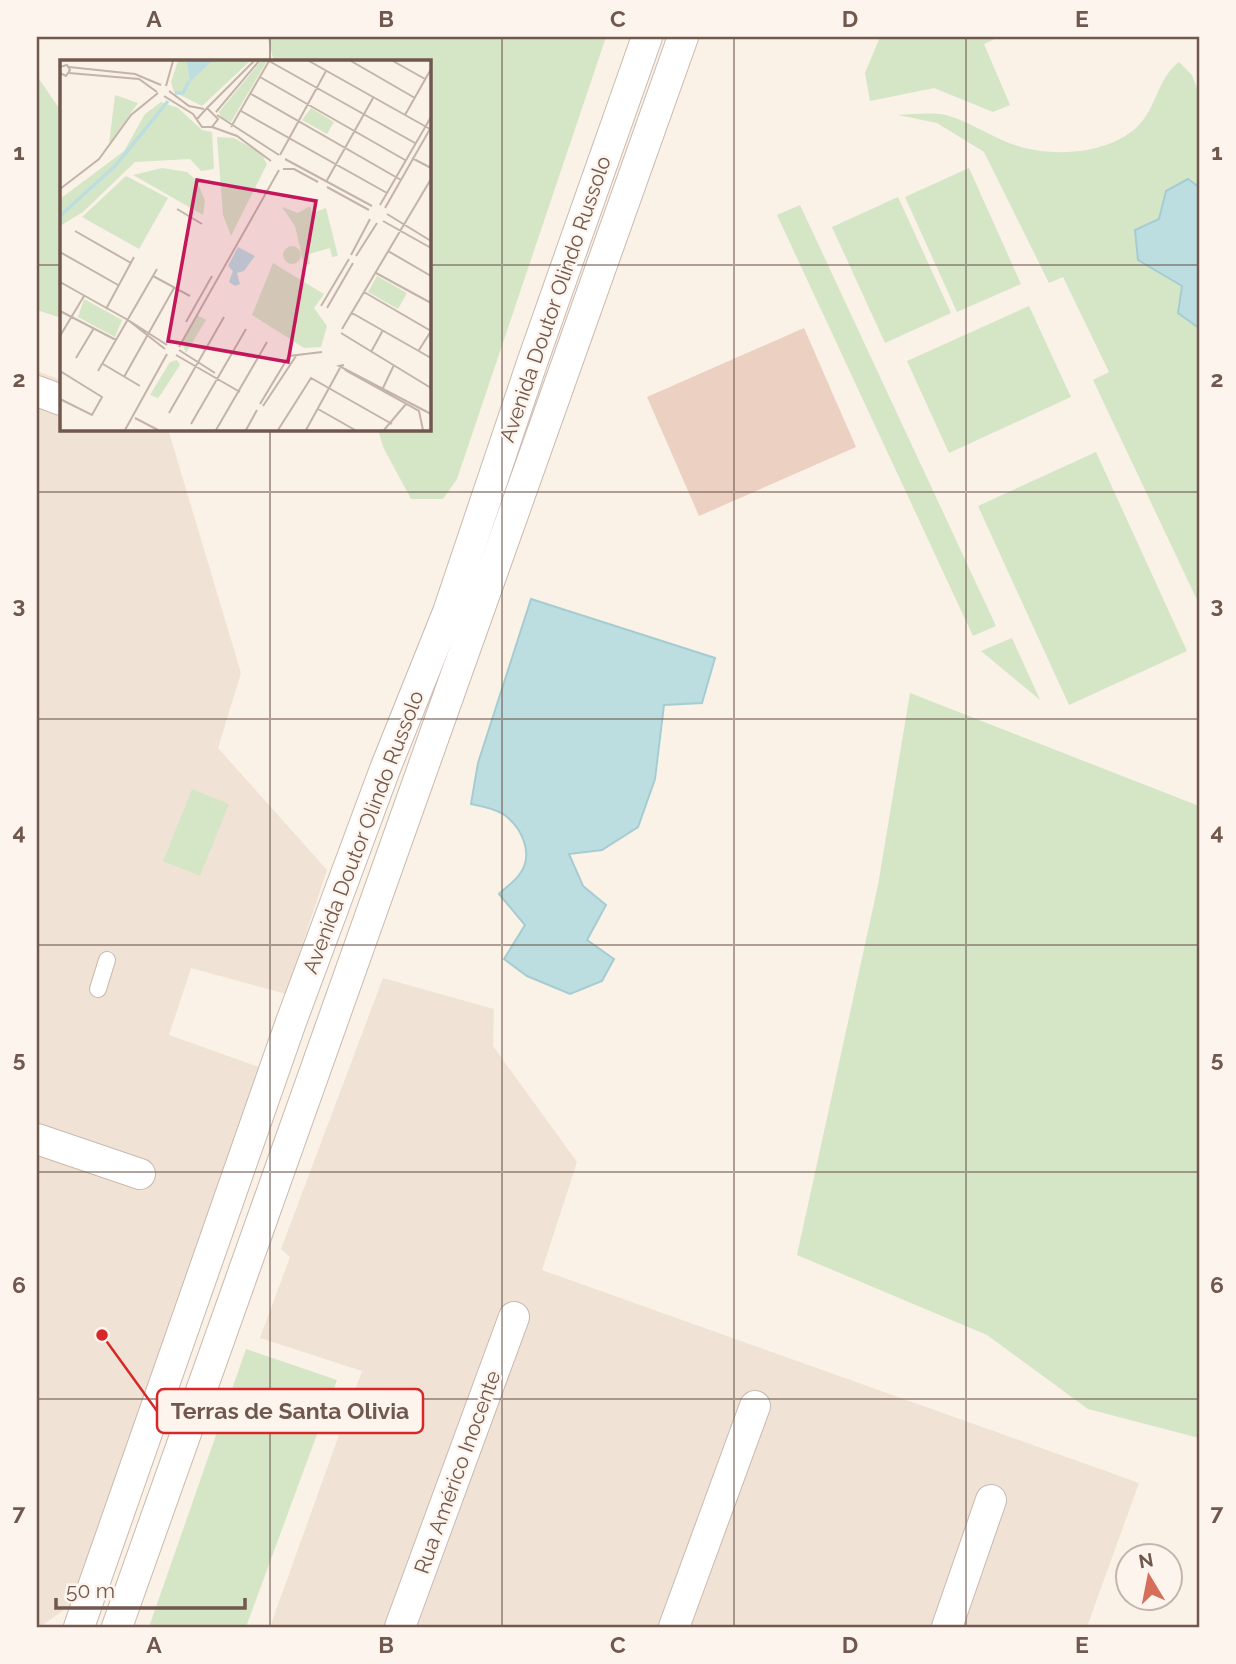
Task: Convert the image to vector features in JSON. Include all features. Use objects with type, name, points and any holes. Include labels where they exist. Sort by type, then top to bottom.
[{"type":"street","name":"Avenida Doutor Olindo Russolo","points":[[79,1627],[287,1035],[385,769],[449,612],[533,360],[647,37]]},
{"type":"street","name":"Avenida Doutor Olindo Russolo","points":[[117,1627],[683,37]]},
{"type":"street","points":[[37,391],[60,400]]},
{"type":"street","points":[[385,769],[416,782]]},
{"type":"street","points":[[287,1035],[322,1046]]},
{"type":"street","points":[[37,1139],[140,1174]]},
{"type":"street","name":"Rua Américo Inocente","points":[[400,1627],[514,1317]]},
{"type":"street","points":[[674,1627],[755,1406]]},
{"type":"street","points":[[947,1627],[991,1500]]},
{"type":"lane","points":[[98,989],[107,960]]},
{"type":"shaded area","points":[[37,371],[60,380],[60,430],[168,430],[241,673],[218,748],[327,870],[286,994],[191,968],[169,1035],[259,1067],[75,1602],[37,1627]]},
{"type":"shaded area","points":[[383,978],[494,1009],[493,1046],[577,1162],[542,1270],[1139,1483],[1118,1542],[1114,1542],[1114,1552],[1087,1627],[270,1627],[362,1371],[260,1338],[290,1257],[281,1249]]},
{"type":"green space","points":[[267,37],[606,37],[457,479],[443,499],[411,499],[383,447],[378,430],[430,430],[430,60],[274,60]]},
{"type":"green space","points":[[880,37],[999,37],[984,44],[1010,105],[993,112],[934,88],[870,101],[865,73]]},
{"type":"green space","points":[[1179,62],[1192,75],[1199,94],[1199,604],[1093,380],[1109,372],[1063,277],[1049,283],[984,152],[937,123],[898,115],[946,115],[1004,141],[1036,150],[1072,152],[1090,149],[1107,145],[1136,128],[1148,112],[1166,76]]},
{"type":"green space","points":[[37,76],[60,110],[60,318],[37,310]]},
{"type":"green space","points":[[969,168],[1021,284],[957,312],[905,197]]},
{"type":"green space","points":[[898,197],[951,313],[885,343],[832,227]]},
{"type":"green space","points":[[800,205],[996,626],[973,636],[777,215]]},
{"type":"green space","points":[[1029,306],[1071,397],[949,453],[907,361]]},
{"type":"green space","points":[[1096,452],[1187,651],[1069,705],[978,506]]},
{"type":"green space","points":[[1012,638],[1040,700],[981,651]]},
{"type":"green space","points":[[910,693],[1199,806],[1199,1438],[1088,1409],[987,1335],[797,1255],[878,885]]},
{"type":"green space","points":[[192,789],[229,804],[200,876],[163,861]]},
{"type":"green space","points":[[246,1349],[337,1380],[246,1627],[149,1627]]},
{"type":"water","points":[[1188,179],[1199,187],[1199,328],[1178,313],[1182,286],[1138,260],[1135,230],[1159,219],[1166,191]]},
{"type":"water","points":[[531,599],[715,658],[702,703],[664,705],[655,779],[638,827],[602,850],[569,854],[583,886],[606,905],[587,940],[614,959],[602,981],[570,994],[527,976],[504,959],[525,925],[499,894],[524,867],[526,850],[516,826],[503,814],[471,804],[478,763]]},
{"type":"building","points":[[804,328],[856,447],[699,516],[647,397]]},
{"type":"place","name":"Terras de Santa Olivia","points":[[102,1335]]}]
